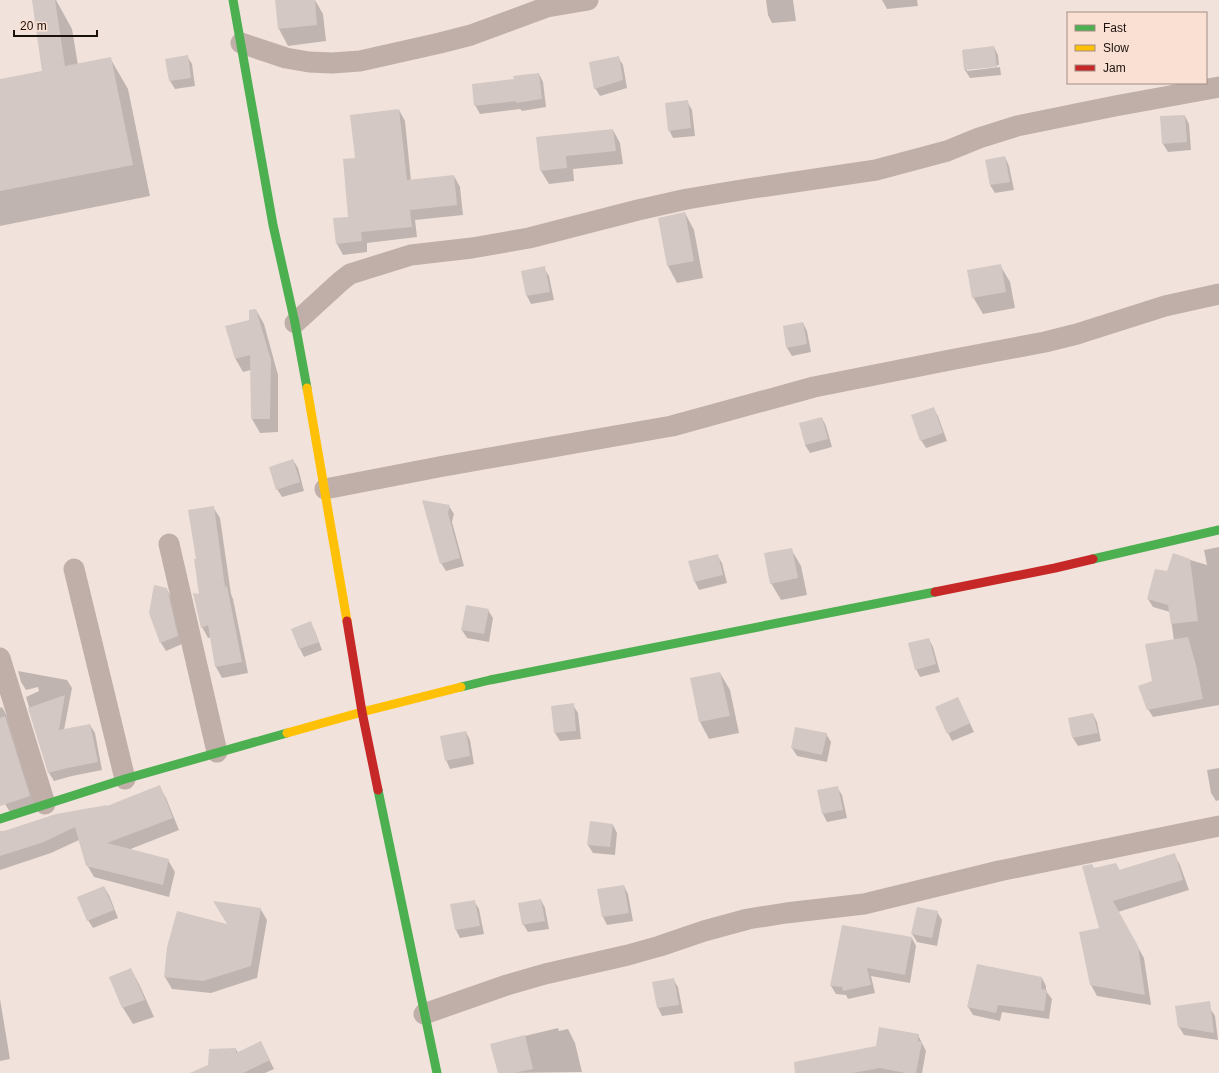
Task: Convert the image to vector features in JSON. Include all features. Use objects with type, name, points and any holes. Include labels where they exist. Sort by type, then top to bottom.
[{"type":"street","points":[[233,0],[273,226],[294,323],[325,489],[362,712],[437,1073]]},
{"type":"street","points":[[241,43],[286,58],[309,62],[332,63],[360,61],[471,35],[547,7],[588,0]]},
{"type":"street","points":[[294,323],[350,274],[411,255],[472,248],[529,238],[638,210],[694,198],[876,170],[947,151],[979,138],[1017,126],[1219,87]]},
{"type":"street","points":[[325,489],[444,466],[672,426],[814,387],[1045,342],[1077,334],[1165,306],[1219,294]]},
{"type":"street","points":[[0,818],[217,752],[362,712],[490,680],[1055,568],[1219,530]]},
{"type":"street","points":[[169,544],[217,752]]},
{"type":"street","points":[[74,569],[125,779]]},
{"type":"street","points":[[0,658],[45,804]]},
{"type":"street","points":[[424,1014],[507,985],[545,974],[628,955],[704,931],[748,920],[786,913],[864,904],[999,871],[1219,826]]},
{"type":"building","points":[[32,0],[55,0],[65,66],[111,57],[133,165],[0,191],[0,79],[42,71]]},
{"type":"building","points":[[275,0],[315,0],[317,25],[278,29]]},
{"type":"building","points":[[994,46],[997,67],[964,70],[962,50]]},
{"type":"building","points":[[188,55],[191,78],[169,81],[165,59]]},
{"type":"building","points":[[619,56],[623,80],[594,89],[589,62]]},
{"type":"building","points":[[539,73],[542,99],[516,103],[516,101],[474,106],[472,84],[514,79],[513,76]]},
{"type":"building","points":[[688,100],[691,128],[668,131],[665,103]]},
{"type":"building","points":[[399,109],[407,180],[454,175],[457,205],[410,210],[412,227],[361,232],[362,241],[336,244],[333,218],[348,217],[343,159],[355,158],[350,115]]},
{"type":"building","points":[[1185,115],[1187,142],[1162,144],[1160,116]]},
{"type":"building","points":[[613,129],[616,151],[566,156],[567,168],[540,171],[536,137]]},
{"type":"building","points":[[1005,156],[1010,182],[990,185],[985,160]]},
{"type":"building","points":[[685,212],[694,261],[667,266],[658,218]]},
{"type":"building","points":[[1001,264],[1006,292],[972,298],[967,270]]},
{"type":"building","points":[[545,266],[550,292],[526,296],[521,271]]},
{"type":"building","points":[[256,309],[271,360],[270,419],[251,419],[250,355],[235,359],[225,326],[249,320],[249,310]]},
{"type":"building","points":[[803,322],[807,344],[786,348],[783,326]]},
{"type":"building","points":[[934,407],[943,433],[920,441],[911,415]]},
{"type":"building","points":[[822,417],[828,439],[805,445],[799,423]]},
{"type":"building","points":[[293,459],[300,482],[276,490],[269,467]]},
{"type":"building","points":[[422,500],[450,505],[448,513],[460,558],[440,564]]},
{"type":"building","points":[[214,506],[225,587],[227,586],[242,662],[215,667],[208,625],[201,628],[193,593],[199,594],[194,559],[196,559],[188,510]]},
{"type":"building","points":[[792,548],[798,578],[770,584],[764,553]]},
{"type":"building","points":[[1173,553],[1190,559],[1198,621],[1171,624],[1168,605],[1147,599],[1155,569],[1167,571]]},
{"type":"building","points":[[718,554],[723,575],[694,582],[688,561]]},
{"type":"building","points":[[154,585],[167,588],[178,636],[160,643],[149,613]]},
{"type":"building","points":[[466,605],[489,609],[484,634],[461,630]]},
{"type":"building","points":[[311,621],[319,642],[299,649],[291,629]]},
{"type":"building","points":[[1188,637],[1203,699],[1147,710],[1138,686],[1152,681],[1145,644]]},
{"type":"building","points":[[929,638],[936,664],[915,670],[908,643]]},
{"type":"building","points":[[720,672],[730,716],[699,722],[690,678]]},
{"type":"building","points":[[65,695],[59,730],[90,724],[98,762],[48,773],[28,708]]},
{"type":"building","points":[[958,697],[970,723],[947,734],[935,707]]},
{"type":"building","points":[[574,703],[576,731],[554,733],[551,706]]},
{"type":"building","points":[[1093,713],[1098,733],[1072,738],[1068,718]]},
{"type":"building","points":[[5,716],[30,796],[0,806],[0,718]]},
{"type":"building","points":[[795,727],[827,733],[822,755],[791,748]]},
{"type":"building","points":[[466,731],[470,756],[445,761],[440,736]]},
{"type":"building","points":[[160,785],[173,818],[107,843],[169,859],[163,885],[86,866],[75,827],[44,842],[0,856],[0,831],[56,814],[107,806]]},
{"type":"building","points":[[838,786],[843,810],[822,814],[817,790]]},
{"type":"building","points":[[590,821],[613,824],[610,847],[587,845]]},
{"type":"building","points":[[1175,853],[1183,880],[1113,901],[1138,946],[1145,995],[1090,985],[1079,932],[1099,928],[1082,866],[1092,864],[1094,868],[1116,863],[1119,870]]},
{"type":"building","points":[[624,885],[629,913],[602,917],[597,889]]},
{"type":"building","points":[[104,886],[114,910],[87,921],[77,897]]},
{"type":"building","points":[[541,899],[545,921],[522,925],[518,903]]},
{"type":"building","points":[[475,900],[480,926],[455,930],[450,904]]},
{"type":"building","points":[[213,901],[261,908],[251,966],[203,981],[164,977],[167,947],[177,911],[227,924]]},
{"type":"building","points":[[917,907],[938,911],[932,938],[911,934]]},
{"type":"building","points":[[842,925],[912,937],[905,975],[867,968],[871,985],[843,991],[842,987],[830,986]]},
{"type":"building","points":[[977,964],[1042,977],[1041,989],[1047,990],[1044,1011],[998,1005],[996,1013],[967,1007]]},
{"type":"building","points":[[131,968],[145,1000],[122,1008],[109,977]]},
{"type":"building","points":[[674,978],[679,1005],[657,1008],[652,982]]},
{"type":"building","points":[[1210,1001],[1214,1033],[1178,1027],[1175,1006]]},
{"type":"building","points":[[879,1027],[919,1034],[918,1041],[922,1042],[916,1073],[905,1073],[880,1068],[853,1073],[795,1073],[794,1062],[876,1046]]},
{"type":"building","points":[[525,1035],[533,1069],[514,1073],[498,1073],[490,1044]]},
{"type":"building","points":[[261,1041],[270,1060],[243,1073],[190,1073],[208,1065],[209,1049],[236,1048],[236,1053]]},
{"type":"traffic: fast","points":[[233,0],[273,225],[295,323],[307,388]]},
{"type":"traffic: fast","points":[[1093,559],[1219,530]]},
{"type":"traffic: fast","points":[[461,687],[935,592]]},
{"type":"traffic: fast","points":[[0,819],[125,779],[287,733]]},
{"type":"traffic: fast","points":[[378,790],[437,1073]]},
{"type":"traffic: slow","points":[[307,388],[347,621]]},
{"type":"traffic: slow","points":[[287,733],[461,687]]},
{"type":"traffic: jam","points":[[935,592],[1093,559]]},
{"type":"traffic: jam","points":[[347,621],[362,712],[378,790]]}]
